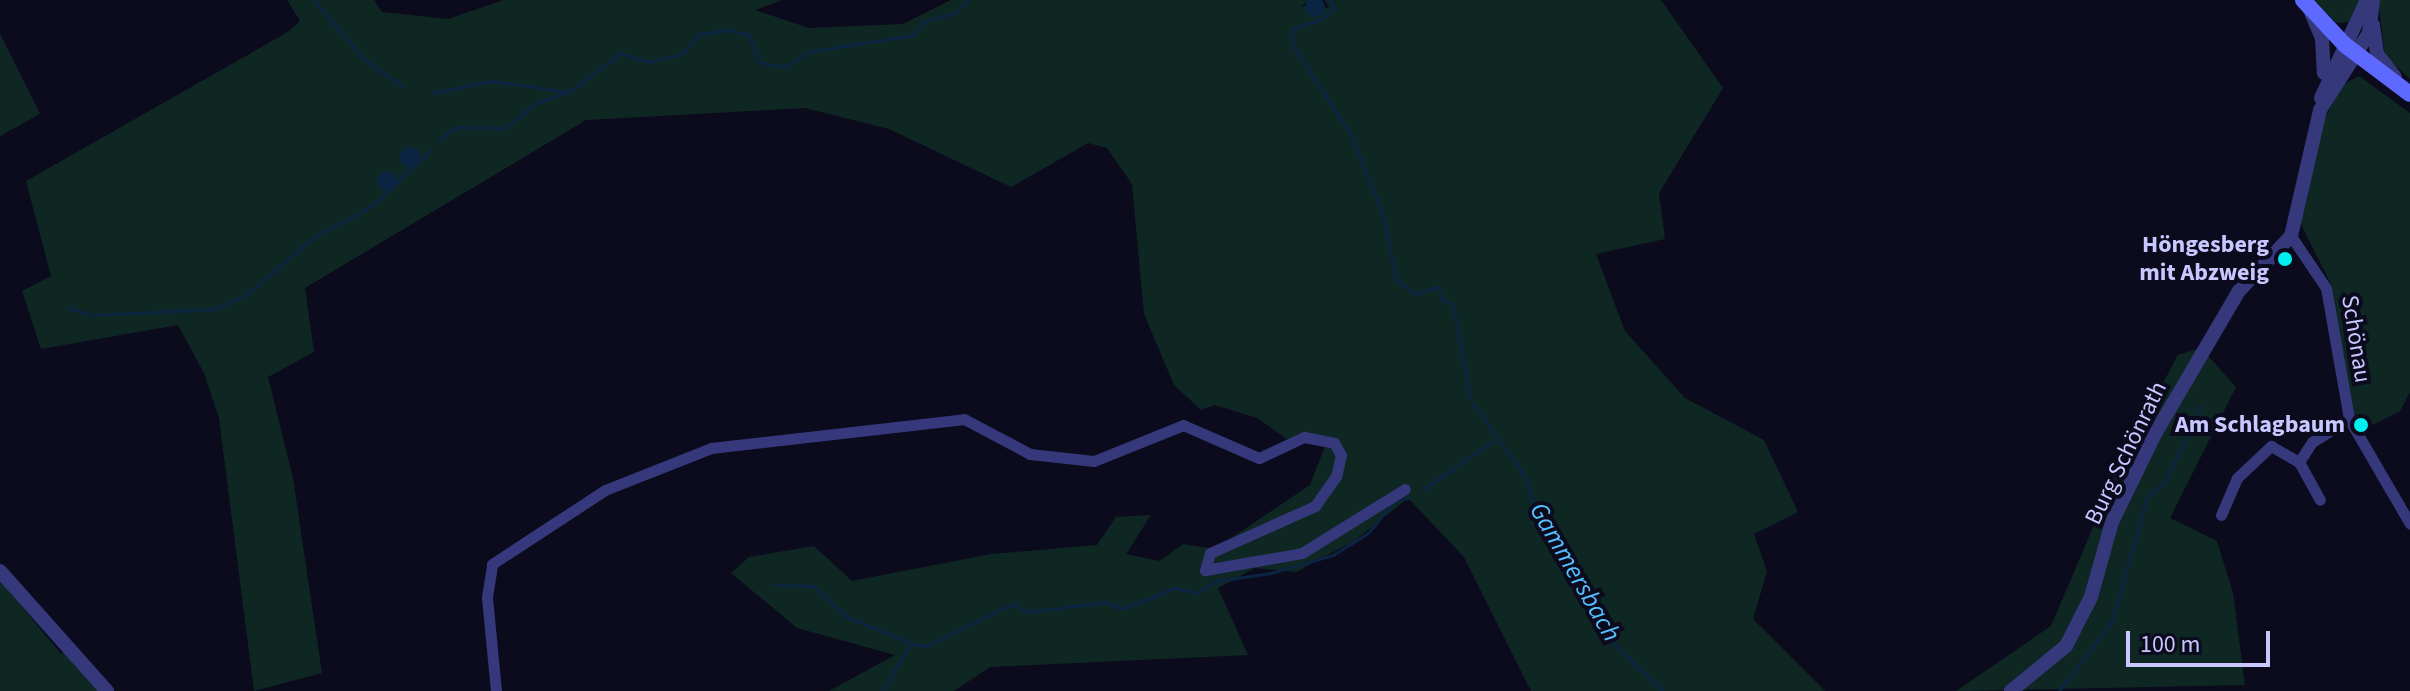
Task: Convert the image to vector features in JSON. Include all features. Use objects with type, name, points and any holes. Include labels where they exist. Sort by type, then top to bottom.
[{"type":"main road","points":[[2306,5],[2350,50],[2408,93]]},
{"type":"street","points":[[2320,110],[2350,50],[2367,0]]},
{"type":"street","points":[[2373,0],[2377,54],[2408,93]]},
{"type":"street","points":[[2291,236],[2322,89],[2324,49],[2306,5]]},
{"type":"street","points":[[2322,89],[2373,24]]},
{"type":"street","name":"Schönau","points":[[2291,236],[2326,288],[2349,419],[2410,524]]},
{"type":"street","name":"Burg Schönrath","points":[[2011,691],[2066,646],[2091,597],[2112,522],[2155,434],[2239,291],[2291,236]]},
{"type":"street","points":[[496,691],[487,597],[492,564],[605,490],[703,451],[964,419],[1030,454],[1094,461],[1183,425],[1219,438],[1259,458],[1317,437],[1341,455],[1333,484],[1315,506],[1210,553],[1205,570],[1302,553],[1405,489]]},
{"type":"street","points":[[2299,462],[2312,442],[2349,419]]},
{"type":"street","points":[[2221,515],[2237,478],[2271,446],[2299,462],[2320,500]]},
{"type":"street","points":[[0,571],[107,691]]},
{"type":"green space","points":[[287,0],[374,0],[382,12],[448,19],[504,0],[782,0],[755,10],[809,28],[903,24],[951,0],[1311,0],[1301,6],[1329,8],[1325,0],[1661,0],[1723,88],[1659,193],[1665,239],[1596,254],[1625,331],[1685,398],[1764,440],[1798,512],[1754,534],[1767,571],[1753,619],[1825,691],[1531,691],[1464,557],[1408,498],[1354,541],[1296,572],[1255,568],[1218,588],[1248,655],[990,667],[954,691],[829,691],[895,655],[797,628],[731,573],[749,557],[814,546],[852,581],[991,554],[1097,545],[1116,517],[1151,515],[1126,554],[1160,561],[1183,544],[1215,549],[1310,485],[1327,441],[1291,442],[1257,418],[1215,405],[1201,410],[1174,385],[1144,314],[1132,184],[1107,148],[1088,143],[1011,187],[889,129],[805,108],[586,120],[305,288],[314,352],[268,377],[293,478],[322,673],[254,691],[219,418],[204,373],[178,325],[41,349],[22,291],[51,276],[26,181],[288,32],[300,21]]},
{"type":"green space","points":[[2314,0],[2361,0],[2352,22],[2336,23]]},
{"type":"green space","points":[[2378,0],[2410,0],[2410,79],[2385,56]]},
{"type":"green space","points":[[0,34],[40,114],[0,136]]},
{"type":"green space","points":[[2359,76],[2410,113],[2410,392],[2400,411],[2361,431],[2345,390],[2332,286],[2300,222],[2320,129],[2341,86]]},
{"type":"green space","points":[[2201,348],[2236,387],[2170,518],[2217,541],[2233,593],[2245,685],[1956,691],[2051,626],[2123,457],[2178,355]]},
{"type":"green space","points":[[0,580],[61,654],[66,651],[100,691],[0,691]]},
{"type":"water","points":[[1315,-3],[1322,0],[1325,7],[1322,14],[1315,17],[1308,14],[1305,7],[1308,0]]},
{"type":"water","points":[[410,147],[417,150],[420,157],[417,164],[410,167],[403,164],[400,157],[403,150]]},
{"type":"water","points":[[387,171],[394,174],[397,181],[394,188],[387,191],[380,188],[377,181],[380,174]]},
{"type":"waterway","points":[[314,0],[364,59],[404,87]]},
{"type":"waterway","points":[[433,93],[491,81],[569,92],[621,53],[648,62],[682,54],[699,34],[729,30],[749,35],[759,62],[785,67],[807,52],[914,35],[922,22],[956,12],[968,0]]},
{"type":"waterway","name":"Gammersbach","points":[[1330,0],[1334,7],[1322,19],[1292,29],[1292,44],[1350,133],[1384,217],[1396,280],[1415,294],[1439,286],[1441,298],[1453,305],[1470,398]]},
{"type":"waterway","points":[[440,140],[455,127],[505,128],[536,103],[568,92]]},
{"type":"waterway","points":[[68,308],[93,315],[214,309],[246,295],[311,239],[373,205],[431,150]]},
{"type":"waterway","name":"Gammersbach","points":[[1473,403],[1526,478],[1534,507],[1581,574],[1615,645],[1663,691]]},
{"type":"waterway","points":[[2059,691],[2112,621],[2147,497],[2165,482],[2201,406]]},
{"type":"waterway","points":[[1424,489],[1493,441]]},
{"type":"waterway","points":[[882,691],[911,644],[926,646],[1013,604],[1027,612],[1105,602],[1122,609],[1175,588],[1196,593],[1216,581],[1271,573],[1333,555],[1368,533],[1395,500],[1409,498]]},
{"type":"waterway","points":[[774,585],[813,586],[847,617],[911,643]]},
{"type":"place","name":"Höngesberg mit Abzweig","points":[[2285,259]]},
{"type":"place","name":"Am Schlagbaum","points":[[2361,425]]}]
